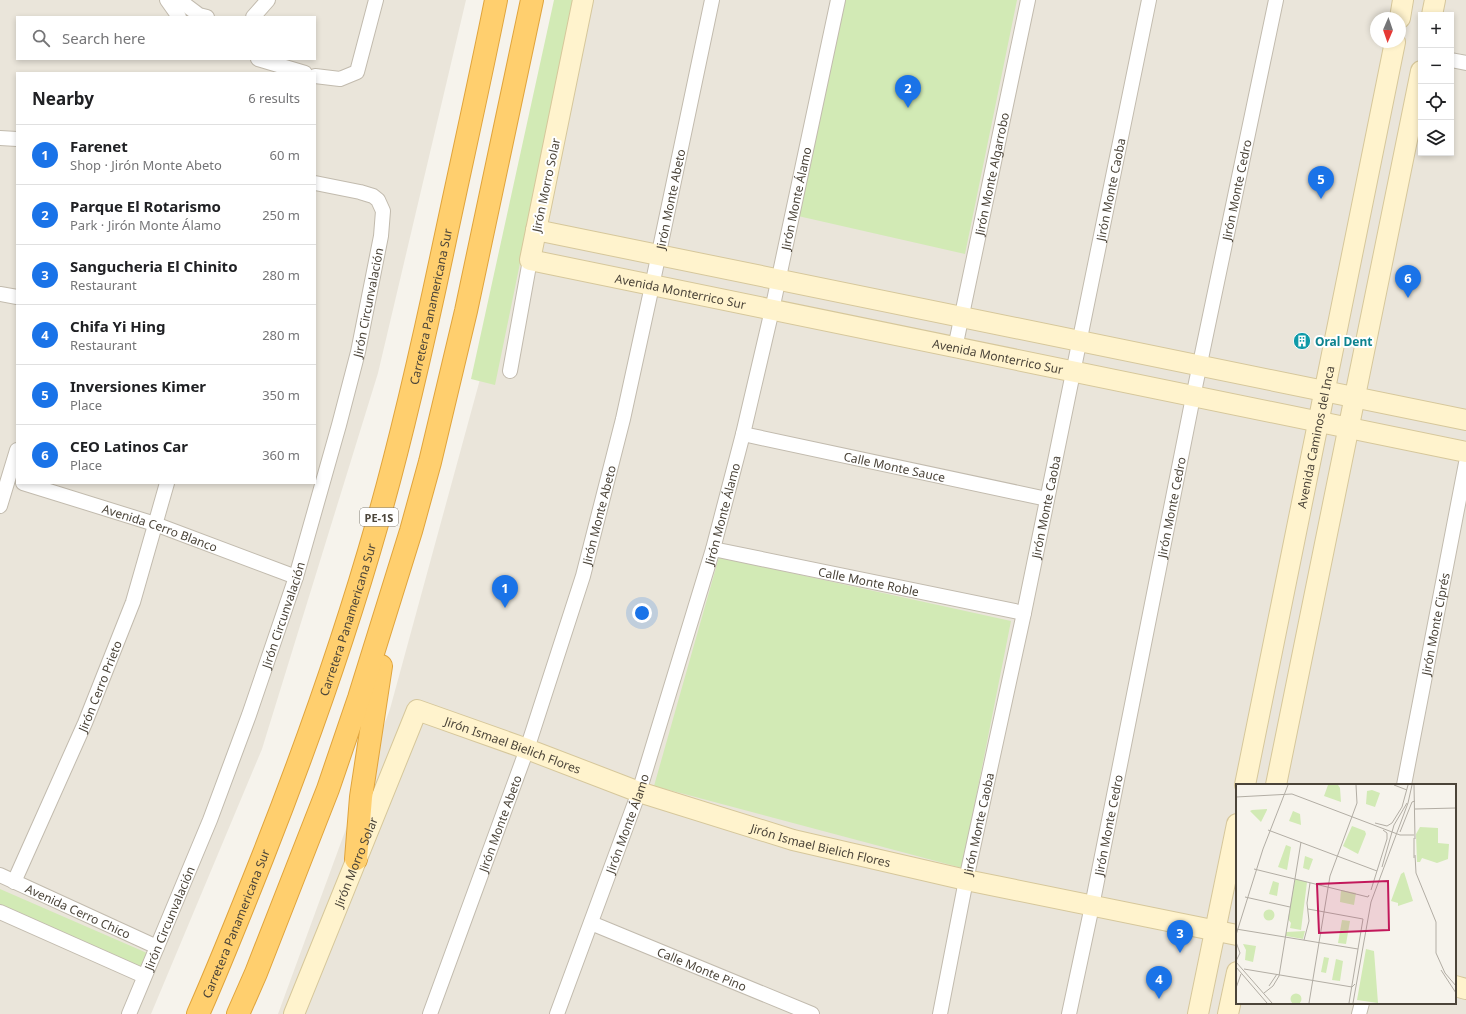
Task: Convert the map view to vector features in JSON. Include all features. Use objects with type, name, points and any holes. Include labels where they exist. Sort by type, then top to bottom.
[{"type":"highway","name":"Carretera Panamericana Sur","points":[[198,1014],[223,958],[297,769],[326,686],[377,523],[397,451],[431,307],[496,0]]},
{"type":"highway","name":"PE-1S","points":[[238,1014],[256,973],[328,789],[390,602],[430,462],[466,311],[532,0]]},
{"type":"highway","points":[[356,859],[360,798],[390,602]]},
{"type":"street","points":[[167,0],[178,16]]},
{"type":"street","points":[[179,0],[203,16]]},
{"type":"street","points":[[195,0],[203,16]]},
{"type":"street","points":[[254,16],[268,0]]},
{"type":"street","points":[[316,76],[340,79],[357,72],[376,0]]},
{"type":"street","name":"Jirón Morro Solar","points":[[510,371],[530,260],[583,0]]},
{"type":"street","name":"Jirón Monte Abeto","points":[[430,1014],[527,749],[583,576],[622,419],[659,255],[712,0]]},
{"type":"street","name":"Jirón Monte Álamo","points":[[556,1014],[640,792],[713,549],[743,434],[779,280],[838,0]]},
{"type":"street","name":"Jirón Monte Algarrobo","points":[[955,348],[1028,0]]},
{"type":"street","name":"Jirón Monte Caoba","points":[[940,1014],[966,880],[1024,613],[1149,0]]},
{"type":"street","name":"Jirón Monte Cedro","points":[[1068,1014],[1092,906],[1199,365],[1276,0]]},
{"type":"street","points":[[1401,12],[1403,0]]},
{"type":"street","points":[[1433,12],[1436,0]]},
{"type":"street","name":"Avenida Caminos del Inca","points":[[1245,784],[1394,48]]},
{"type":"street","points":[[261,60],[302,72]]},
{"type":"street","points":[[1454,61],[1466,63]]},
{"type":"street","points":[[1276,784],[1418,84]]},
{"type":"street","points":[[0,138],[16,138]]},
{"type":"street","name":"Jirón Circunvalación","points":[[129,1014],[210,820],[250,714],[296,577],[358,352],[381,236],[383,211],[378,200],[373,196],[316,183]]},
{"type":"street","points":[[536,230],[1466,420]]},
{"type":"street","name":"Avenida Monterrico Sur","points":[[530,260],[1466,452]]},
{"type":"street","points":[[0,294],[16,297]]},
{"type":"street","name":"Calle Monte Sauce","points":[[743,434],[1047,499]]},
{"type":"street","points":[[0,506],[16,454]]},
{"type":"street","name":"Jirón Monte Ciprés","points":[[1404,784],[1466,463]]},
{"type":"street","name":"Avenida Cerro Blanco","points":[[27,484],[156,524],[296,577]]},
{"type":"street","name":"Jirón Cerro Prieto","points":[[14,882],[85,723],[133,602],[156,524],[166,484]]},
{"type":"street","name":"Calle Monte Roble","points":[[713,549],[1024,613]]},
{"type":"street","name":"Jirón Morro Solar","points":[[294,1014],[417,710]]},
{"type":"street","name":"Jirón Ismael Bielich Flores","points":[[417,710],[527,749],[640,792],[793,840],[966,880],[1236,935]]},
{"type":"street","points":[[1198,1014],[1236,829]]},
{"type":"street","name":"Avenida Cerro Chico","points":[[0,875],[157,946]]},
{"type":"street","points":[[0,913],[144,976]]},
{"type":"street","name":"Calle Monte Pino","points":[[591,923],[812,1014]]},
{"type":"street","points":[[1228,1014],[1236,977]]},
{"type":"street","points":[[1456,986],[1466,990]]},
{"type":"street","points":[[1360,1014],[1362,1004]]},
{"type":"shaded area","points":[[0,0],[466,0],[378,373],[262,749],[151,1014],[0,1014]]},
{"type":"shaded area","points":[[565,0],[1466,0],[1466,1014],[278,1014],[390,709],[485,361]]},
{"type":"green space","points":[[554,0],[574,0],[495,385],[471,379]]},
{"type":"green space","points":[[845,0],[1017,0],[965,254],[798,216]]},
{"type":"green space","points":[[719,557],[1011,621],[962,868],[654,786]]},
{"type":"green space","points":[[0,889],[147,953],[141,967],[0,906]]},
{"type":"place","name":"Parque El Rotarismo","points":[[908,108]]},
{"type":"place","name":"Inversiones Kimer","points":[[1321,199]]},
{"type":"place","name":"CEO Latinos Car","points":[[1408,298]]},
{"type":"place","name":"Oral Dent","points":[[1302,341]]},
{"type":"place","name":"Farenet","points":[[505,608]]},
{"type":"place","name":"Sangucheria El Chinito","points":[[1180,953]]},
{"type":"place","name":"Chifa Yi Hing","points":[[1159,999]]}]
